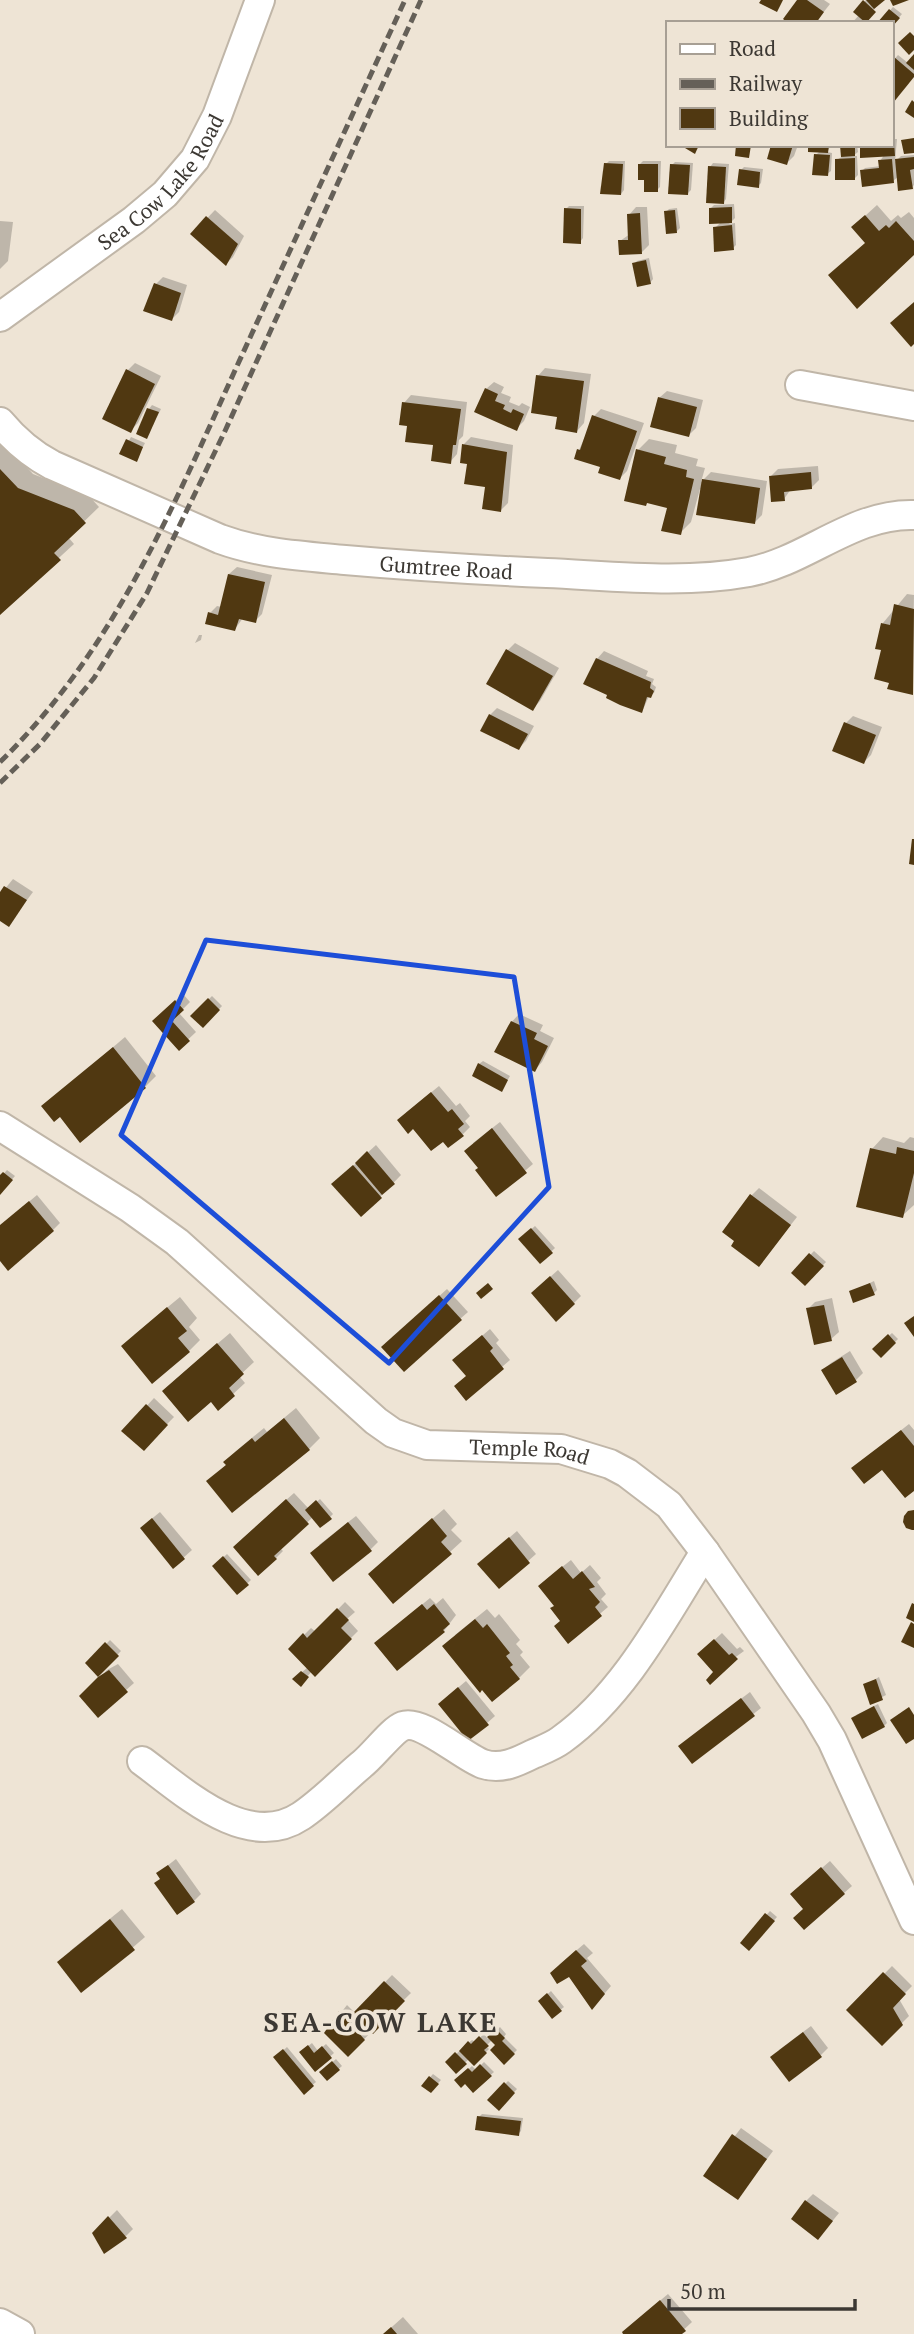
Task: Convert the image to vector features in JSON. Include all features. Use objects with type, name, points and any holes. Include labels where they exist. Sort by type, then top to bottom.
[{"type":"street","name":"Sea Cow Lake Road","points":[[0,317],[134,220],[165,194],[195,159],[217,116],[260,0]]},
{"type":"street","points":[[800,384],[914,407]]},
{"type":"street","name":"Gumtree Road","points":[[0,422],[22,446],[52,465],[220,539],[272,553],[442,569],[691,578],[751,571],[774,564],[883,517],[914,515]]},
{"type":"street","name":"Temple Road","points":[[0,1126],[131,1208],[177,1242],[376,1421],[393,1433],[427,1445],[561,1449],[610,1464],[627,1473],[669,1505],[705,1552],[832,1740],[914,1920]]},
{"type":"street","points":[[142,1761],[202,1806],[235,1823],[268,1828],[299,1818],[377,1752],[397,1728],[408,1724],[422,1729],[481,1763],[497,1766],[515,1763],[561,1741],[601,1703],[640,1655],[705,1552]]},
{"type":"street","points":[[0,2323],[20,2334]]},
{"type":"highlighted area","points":[[206,940],[514,977],[549,1187],[389,1363],[121,1135]]},
{"type":"building","points":[[761,0],[783,0],[777,12],[759,3]]},
{"type":"building","points":[[797,0],[807,0],[824,12],[817,21],[783,19]]},
{"type":"building","points":[[863,0],[876,12],[868,21],[864,21],[853,12]]},
{"type":"building","points":[[866,0],[885,0],[874,9]]},
{"type":"building","points":[[890,0],[909,0],[893,6]]},
{"type":"building","points":[[889,9],[900,18],[893,26],[893,21],[879,21]]},
{"type":"building","points":[[910,32],[914,36],[914,50],[909,55],[898,43]]},
{"type":"building","points":[[914,54],[914,70],[906,63]]},
{"type":"building","points":[[893,58],[914,74],[914,77],[893,103]]},
{"type":"building","points":[[912,100],[914,102],[914,118],[905,112]]},
{"type":"building","points":[[914,138],[914,153],[904,154],[901,140]]},
{"type":"building","points":[[894,141],[895,156],[860,158],[860,147],[893,147]]},
{"type":"building","points":[[683,147],[698,147],[695,154]]},
{"type":"building","points":[[736,147],[751,147],[749,158],[735,156]]},
{"type":"building","points":[[770,147],[792,147],[787,165],[767,159]]},
{"type":"building","points":[[808,147],[829,147],[828,153],[808,152]]},
{"type":"building","points":[[840,147],[855,147],[855,156],[841,157]]},
{"type":"building","points":[[814,154],[830,155],[828,176],[812,175]]},
{"type":"building","points":[[914,157],[914,169],[910,170],[913,189],[898,191],[895,159]]},
{"type":"building","points":[[855,158],[855,180],[835,180],[835,159]]},
{"type":"building","points":[[892,159],[894,183],[862,187],[860,170],[879,168],[878,160]]},
{"type":"building","points":[[604,163],[623,164],[621,195],[600,194]]},
{"type":"building","points":[[638,164],[658,164],[658,192],[644,192],[644,180],[638,180]]},
{"type":"building","points":[[670,164],[690,165],[688,195],[668,194]]},
{"type":"building","points":[[708,166],[726,167],[724,204],[706,203]]},
{"type":"building","points":[[739,169],[760,172],[759,188],[737,185]]},
{"type":"building","points":[[732,207],[732,223],[709,224],[709,208]]},
{"type":"building","points":[[564,208],[581,209],[581,244],[563,243]]},
{"type":"building","points":[[675,210],[677,233],[666,234],[664,211]]},
{"type":"building","points":[[640,213],[642,254],[619,255],[618,240],[628,240],[627,214]]},
{"type":"building","points":[[865,215],[879,231],[886,225],[889,228],[896,221],[914,241],[914,255],[857,309],[828,275],[865,243],[851,227]]},
{"type":"building","points":[[206,216],[238,244],[226,266],[190,234]]},
{"type":"building","points":[[732,225],[734,250],[714,252],[713,227]]},
{"type":"building","points":[[646,260],[651,284],[637,287],[632,263]]},
{"type":"building","points":[[154,283],[181,293],[172,321],[143,311]]},
{"type":"building","points":[[914,302],[914,344],[911,347],[890,323]]},
{"type":"building","points":[[126,369],[155,384],[131,433],[102,419]]},
{"type":"building","points":[[536,375],[584,381],[577,433],[555,429],[557,417],[531,413]]},
{"type":"building","points":[[485,388],[498,394],[495,401],[505,405],[503,409],[511,413],[513,409],[524,414],[517,431],[474,412]]},
{"type":"building","points":[[658,397],[697,407],[689,437],[650,427]]},
{"type":"building","points":[[402,402],[461,409],[451,464],[431,461],[433,445],[405,442],[407,426],[399,425]]},
{"type":"building","points":[[147,408],[159,412],[147,439],[136,434]]},
{"type":"building","points":[[592,415],[637,431],[620,480],[598,473],[600,467],[574,459],[577,449],[580,450]]},
{"type":"building","points":[[126,439],[143,447],[137,462],[119,454]]},
{"type":"building","points":[[462,444],[507,452],[501,512],[482,509],[485,487],[464,484],[467,464],[460,463]]},
{"type":"building","points":[[636,449],[666,457],[664,464],[687,470],[686,477],[694,479],[681,535],[661,531],[667,508],[624,501]]},
{"type":"building","points":[[0,469],[18,488],[74,510],[86,523],[54,553],[61,560],[0,615]]},
{"type":"building","points":[[811,472],[812,489],[784,492],[785,501],[771,502],[769,476]]},
{"type":"building","points":[[702,479],[760,488],[755,524],[696,515]]},
{"type":"building","points":[[228,574],[265,582],[256,623],[239,619],[235,631],[205,624],[208,612],[218,615]]},
{"type":"building","points":[[894,604],[914,609],[913,695],[887,689],[889,683],[874,679],[881,650],[875,649],[881,623],[890,625]]},
{"type":"building","points":[[506,649],[553,676],[533,711],[486,684]]},
{"type":"building","points":[[596,658],[651,682],[650,688],[654,691],[651,698],[647,697],[642,713],[620,705],[606,698],[607,695],[583,684]]},
{"type":"building","points":[[489,714],[528,734],[519,750],[480,731]]},
{"type":"building","points":[[844,722],[876,735],[864,764],[832,751]]},
{"type":"building","points":[[914,839],[914,865],[909,864]]},
{"type":"building","points":[[4,886],[27,900],[9,927],[0,921],[0,892]]},
{"type":"building","points":[[208,998],[220,1010],[203,1028],[190,1016]]},
{"type":"building","points":[[175,1000],[184,1010],[172,1021],[190,1041],[179,1051],[152,1021]]},
{"type":"building","points":[[511,1021],[537,1033],[534,1039],[548,1046],[535,1072],[494,1052]]},
{"type":"building","points":[[113,1047],[146,1088],[80,1143],[60,1117],[54,1122],[41,1106]]},
{"type":"building","points":[[478,1063],[508,1080],[502,1092],[472,1076]]},
{"type":"building","points":[[431,1092],[448,1112],[452,1109],[464,1124],[458,1129],[464,1136],[448,1148],[443,1142],[431,1151],[413,1129],[408,1134],[397,1120]]},
{"type":"building","points":[[492,1128],[527,1173],[496,1197],[464,1151]]},
{"type":"building","points":[[897,1147],[914,1151],[914,1173],[903,1218],[856,1207],[870,1148],[896,1154]]},
{"type":"building","points":[[367,1151],[395,1184],[382,1195],[355,1163]]},
{"type":"building","points":[[353,1165],[382,1198],[361,1217],[331,1184]]},
{"type":"building","points":[[3,1172],[13,1180],[0,1195],[0,1175]]},
{"type":"building","points":[[750,1194],[791,1225],[759,1267],[731,1246],[734,1241],[722,1232]]},
{"type":"building","points":[[29,1201],[54,1231],[8,1271],[0,1261],[0,1225]]},
{"type":"building","points":[[531,1228],[553,1253],[540,1264],[518,1239]]},
{"type":"building","points":[[809,1253],[824,1266],[805,1286],[791,1273]]},
{"type":"building","points":[[550,1276],[575,1304],[556,1322],[531,1293]]},
{"type":"building","points":[[488,1283],[493,1289],[481,1299],[476,1293]]},
{"type":"building","points":[[870,1283],[875,1295],[853,1303],[849,1291]]},
{"type":"building","points":[[439,1295],[462,1320],[404,1372],[381,1347]]},
{"type":"building","points":[[824,1305],[832,1341],[814,1345],[806,1308]]},
{"type":"building","points":[[167,1307],[187,1331],[178,1338],[190,1352],[152,1384],[121,1346]]},
{"type":"building","points":[[914,1316],[914,1337],[904,1323]]},
{"type":"building","points":[[888,1334],[896,1343],[881,1358],[872,1349]]},
{"type":"building","points":[[482,1335],[493,1348],[490,1351],[504,1369],[466,1401],[454,1386],[466,1376],[452,1360]]},
{"type":"building","points":[[217,1343],[244,1374],[229,1388],[235,1396],[218,1411],[211,1402],[188,1422],[162,1391]]},
{"type":"building","points":[[842,1357],[857,1382],[836,1395],[821,1370]]},
{"type":"building","points":[[146,1404],[168,1425],[144,1451],[121,1431]]},
{"type":"building","points":[[284,1418],[310,1450],[232,1513],[206,1481],[226,1465],[223,1462],[252,1438],[255,1442]]},
{"type":"building","points":[[901,1430],[914,1446],[914,1491],[905,1498],[882,1470],[864,1484],[851,1468]]},
{"type":"building","points":[[286,1499],[309,1524],[274,1556],[277,1559],[258,1576],[233,1547]]},
{"type":"building","points":[[316,1500],[332,1519],[320,1528],[305,1510]]},
{"type":"building","points":[[914,1510],[912,1530],[906,1528],[903,1522],[908,1511]]},
{"type":"building","points":[[152,1518],[185,1559],[173,1569],[140,1528]]},
{"type":"building","points":[[432,1518],[447,1536],[441,1542],[452,1554],[393,1604],[368,1574]]},
{"type":"building","points":[[348,1522],[372,1551],[333,1582],[310,1553]]},
{"type":"building","points":[[509,1537],[530,1563],[499,1589],[477,1564]]},
{"type":"building","points":[[223,1556],[249,1585],[237,1595],[212,1566]]},
{"type":"building","points":[[562,1566],[573,1579],[582,1571],[595,1587],[589,1589],[600,1602],[595,1607],[602,1616],[568,1644],[554,1626],[560,1621],[550,1608],[554,1606],[538,1586]]},
{"type":"building","points":[[912,1603],[914,1604],[914,1622],[906,1618]]},
{"type":"building","points":[[422,1604],[427,1610],[434,1604],[450,1624],[443,1630],[445,1632],[397,1671],[374,1643]]},
{"type":"building","points":[[337,1608],[349,1620],[341,1628],[352,1639],[315,1677],[288,1649],[303,1633],[307,1638]]},
{"type":"building","points":[[475,1619],[483,1628],[487,1624],[510,1653],[506,1656],[513,1665],[510,1667],[520,1679],[492,1702],[482,1690],[480,1693],[442,1646]]},
{"type":"building","points":[[911,1622],[914,1624],[914,1648],[901,1642]]},
{"type":"building","points":[[714,1639],[729,1655],[732,1653],[738,1659],[710,1685],[706,1680],[713,1672],[697,1654]]},
{"type":"building","points":[[105,1642],[119,1656],[98,1677],[85,1663]]},
{"type":"building","points":[[109,1670],[128,1692],[98,1718],[79,1696]]},
{"type":"building","points":[[301,1671],[309,1677],[301,1687],[292,1679]]},
{"type":"building","points":[[876,1679],[883,1700],[870,1705],[863,1684]]},
{"type":"building","points":[[458,1687],[489,1725],[468,1741],[438,1704]]},
{"type":"building","points":[[741,1698],[755,1716],[692,1764],[678,1746]]},
{"type":"building","points":[[874,1706],[885,1727],[862,1739],[851,1718]]},
{"type":"building","points":[[909,1707],[914,1715],[914,1739],[906,1744],[890,1720]]},
{"type":"building","points":[[168,1865],[195,1902],[177,1915],[154,1883],[160,1879],[156,1873]]},
{"type":"building","points":[[821,1867],[845,1894],[804,1930],[793,1918],[803,1909],[790,1894]]},
{"type":"building","points":[[765,1913],[775,1921],[749,1951],[740,1943]]},
{"type":"building","points":[[110,1919],[135,1950],[81,1993],[57,1962]]},
{"type":"building","points":[[576,1950],[587,1961],[581,1966],[605,1994],[592,2010],[569,1977],[557,1984],[550,1973]]},
{"type":"building","points":[[883,1972],[906,1994],[893,2008],[903,2025],[882,2046],[846,2010]]},
{"type":"building","points":[[384,1981],[405,2001],[373,2034],[352,2014]]},
{"type":"building","points":[[547,1993],[562,2011],[552,2019],[538,2001]]},
{"type":"building","points":[[339,2011],[365,2040],[348,2057],[324,2033]]},
{"type":"building","points":[[496,2029],[505,2038],[502,2041],[515,2054],[504,2065],[490,2050],[495,2045],[487,2037]]},
{"type":"building","points":[[803,2032],[822,2057],[789,2082],[770,2057]]},
{"type":"building","points":[[479,2036],[489,2046],[484,2050],[487,2053],[474,2066],[459,2051],[468,2041],[471,2044]]},
{"type":"building","points":[[308,2045],[314,2053],[322,2046],[332,2058],[315,2072],[299,2052]]},
{"type":"building","points":[[283,2049],[314,2086],[304,2095],[273,2057]]},
{"type":"building","points":[[455,2052],[467,2064],[456,2074],[445,2062]]},
{"type":"building","points":[[332,2061],[340,2070],[327,2081],[319,2072]]},
{"type":"building","points":[[480,2064],[492,2076],[473,2093],[465,2084],[461,2088],[454,2080],[468,2068],[472,2072]]},
{"type":"building","points":[[429,2076],[439,2084],[431,2093],[421,2086]]},
{"type":"building","points":[[504,2082],[515,2093],[499,2111],[487,2100]]},
{"type":"building","points":[[477,2116],[521,2121],[519,2136],[475,2130]]},
{"type":"building","points":[[732,2134],[767,2159],[738,2200],[703,2176]]},
{"type":"building","points":[[805,2200],[833,2221],[818,2240],[791,2219]]},
{"type":"building","points":[[108,2216],[127,2238],[104,2254],[92,2233]]},
{"type":"building","points":[[660,2300],[686,2331],[682,2334],[623,2334],[622,2332]]},
{"type":"building","points":[[391,2327],[397,2334],[383,2334]]},
{"type":"railway","points":[[0,762],[40,719],[76,674],[137,576],[189,472],[405,0]]},
{"type":"railway","points":[[0,783],[40,744],[94,678],[147,593],[225,431],[421,0]]},
{"type":"district","name":"SEA-COW LAKE","points":[[381,2021]]}]
